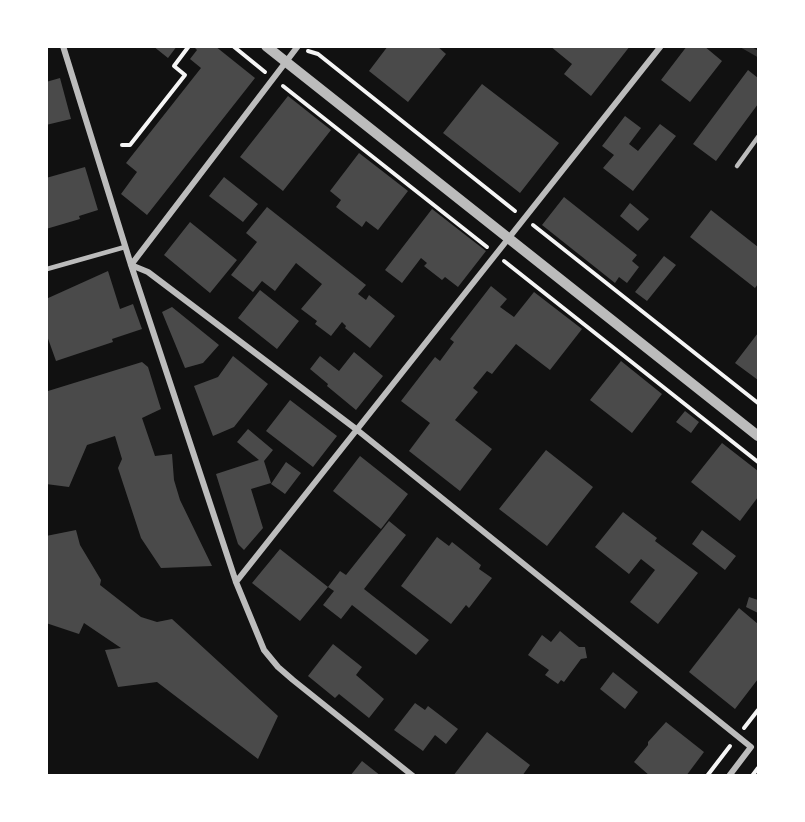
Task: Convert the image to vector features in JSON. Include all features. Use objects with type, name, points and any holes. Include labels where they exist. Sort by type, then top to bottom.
[{"type":"street","points":[[63,46],[125,247],[236,582],[264,650],[278,667],[413,776]]},
{"type":"street","points":[[266,46],[759,436]]},
{"type":"street","points":[[131,265],[298,46]]},
{"type":"street","points":[[236,582],[661,46]]},
{"type":"street","points":[[131,265],[148,272],[356,429],[751,747],[729,776]]},
{"type":"lane","points":[[737,166],[759,137]]},
{"type":"lane","points":[[47,270],[125,247]]},
{"type":"path","points":[[122,145],[130,145],[185,75],[174,66],[189,46]]},
{"type":"path","points":[[244,55],[250,46]]},
{"type":"path","points":[[753,776],[759,768]]},
{"type":"building","points":[[153,46],[177,46],[168,58]]},
{"type":"building","points":[[193,46],[215,46],[255,78],[147,215],[121,194],[137,172],[126,163],[201,68],[190,59],[197,50]]},
{"type":"building","points":[[388,46],[437,46],[446,54],[408,102],[369,71]]},
{"type":"building","points":[[550,46],[630,46],[591,96],[564,74],[572,64]]},
{"type":"building","points":[[687,46],[704,46],[722,61],[690,102],[661,80]]},
{"type":"building","points":[[748,70],[758,78],[758,104],[716,161],[693,144]]},
{"type":"building","points":[[60,78],[71,119],[46,125],[46,82]]},
{"type":"building","points":[[482,84],[559,143],[520,193],[443,133]]},
{"type":"building","points":[[288,96],[331,130],[283,191],[240,157]]},
{"type":"building","points":[[625,116],[641,128],[629,144],[638,151],[660,124],[676,136],[633,191],[603,168],[614,155],[602,146]]},
{"type":"building","points":[[359,153],[408,191],[378,230],[366,221],[362,227],[336,207],[341,200],[330,191]]},
{"type":"building","points":[[85,167],[98,210],[79,216],[80,219],[46,229],[46,178]]},
{"type":"building","points":[[224,177],[258,204],[243,222],[209,196]]},
{"type":"building","points":[[564,197],[637,255],[632,261],[639,267],[627,283],[619,277],[615,283],[542,225]]},
{"type":"building","points":[[630,203],[649,219],[638,231],[620,216]]},
{"type":"building","points":[[267,207],[366,285],[358,294],[366,300],[369,295],[395,316],[370,348],[345,328],[342,322],[331,336],[301,309],[322,284],[296,263],[275,291],[262,281],[253,292],[231,275],[257,242],[246,233]]},
{"type":"building","points":[[432,209],[486,251],[458,287],[445,277],[442,280],[424,266],[427,263],[421,258],[402,283],[385,270]]},
{"type":"building","points":[[711,210],[758,247],[758,284],[755,288],[690,237]]},
{"type":"building","points":[[190,222],[237,260],[210,293],[164,255]]},
{"type":"building","points":[[664,256],[676,265],[647,301],[635,292]]},
{"type":"building","points":[[108,271],[120,309],[133,304],[142,329],[112,339],[113,342],[56,361],[46,333],[46,299]]},
{"type":"building","points":[[491,286],[507,299],[500,307],[514,317],[534,292],[582,329],[550,370],[516,344],[492,374],[487,371],[473,388],[478,392],[455,420],[492,449],[460,491],[409,451],[430,423],[401,401],[435,357],[440,361],[454,342],[450,339]]},
{"type":"building","points":[[260,290],[299,321],[277,349],[238,318]]},
{"type":"building","points":[[172,307],[219,345],[203,363],[185,368],[162,312]]},
{"type":"building","points":[[758,333],[758,380],[735,363]]},
{"type":"building","points":[[354,352],[383,376],[356,410],[310,369],[320,356],[339,371]]},
{"type":"building","points":[[233,356],[268,384],[234,427],[213,436],[194,386],[218,377]]},
{"type":"building","points":[[621,361],[662,394],[632,433],[590,400]]},
{"type":"building","points":[[142,362],[148,367],[161,409],[142,418],[155,456],[172,454],[174,480],[180,500],[212,566],[161,568],[141,538],[118,468],[122,459],[115,436],[87,445],[69,487],[46,484],[46,394],[48,391]]},
{"type":"building","points":[[290,400],[337,436],[313,467],[266,431]]},
{"type":"building","points":[[685,411],[699,422],[691,433],[676,422]]},
{"type":"building","points":[[248,429],[273,450],[264,461],[271,483],[251,489],[263,528],[244,550],[238,544],[216,474],[259,460],[237,442]]},
{"type":"building","points":[[722,443],[758,471],[758,497],[740,521],[691,482]]},
{"type":"building","points":[[546,450],[593,487],[547,546],[499,509]]},
{"type":"building","points":[[360,456],[408,494],[381,529],[333,491]]},
{"type":"building","points":[[286,462],[301,473],[285,494],[271,484]]},
{"type":"building","points":[[623,512],[657,538],[655,541],[698,573],[658,624],[630,602],[655,570],[641,559],[629,574],[595,547]]},
{"type":"building","points":[[389,521],[406,535],[364,589],[429,640],[416,655],[352,605],[341,619],[323,605],[334,591],[328,587],[340,571],[346,575]]},
{"type":"building","points":[[76,530],[80,545],[101,580],[100,585],[141,617],[157,622],[172,619],[278,716],[258,759],[157,682],[118,687],[105,650],[121,648],[84,623],[79,634],[46,623],[46,536]]},
{"type":"building","points":[[702,530],[736,556],[725,570],[692,544]]},
{"type":"building","points":[[437,537],[449,546],[452,542],[481,565],[479,569],[492,578],[469,608],[466,605],[451,624],[401,586]]},
{"type":"building","points":[[280,549],[328,587],[300,621],[252,583]]},
{"type":"building","points":[[749,597],[758,600],[758,613],[746,607]]},
{"type":"building","points":[[739,608],[758,624],[758,679],[735,709],[689,672]]},
{"type":"building","points":[[560,631],[579,647],[585,647],[587,658],[581,659],[564,682],[561,680],[558,684],[545,675],[549,670],[528,655],[542,635],[551,642]]},
{"type":"building","points":[[333,644],[362,667],[356,675],[384,699],[369,718],[339,694],[335,698],[308,676]]},
{"type":"building","points":[[613,672],[638,692],[625,709],[600,689]]},
{"type":"building","points":[[415,703],[425,710],[428,706],[458,729],[446,744],[435,735],[423,751],[394,730]]},
{"type":"building","points":[[666,722],[704,752],[686,776],[650,776],[634,762]]},
{"type":"building","points":[[487,732],[530,765],[522,776],[453,776]]},
{"type":"building","points":[[362,761],[381,776],[350,776]]},
{"type":"waterway","points":[[744,46],[758,54]]}]
